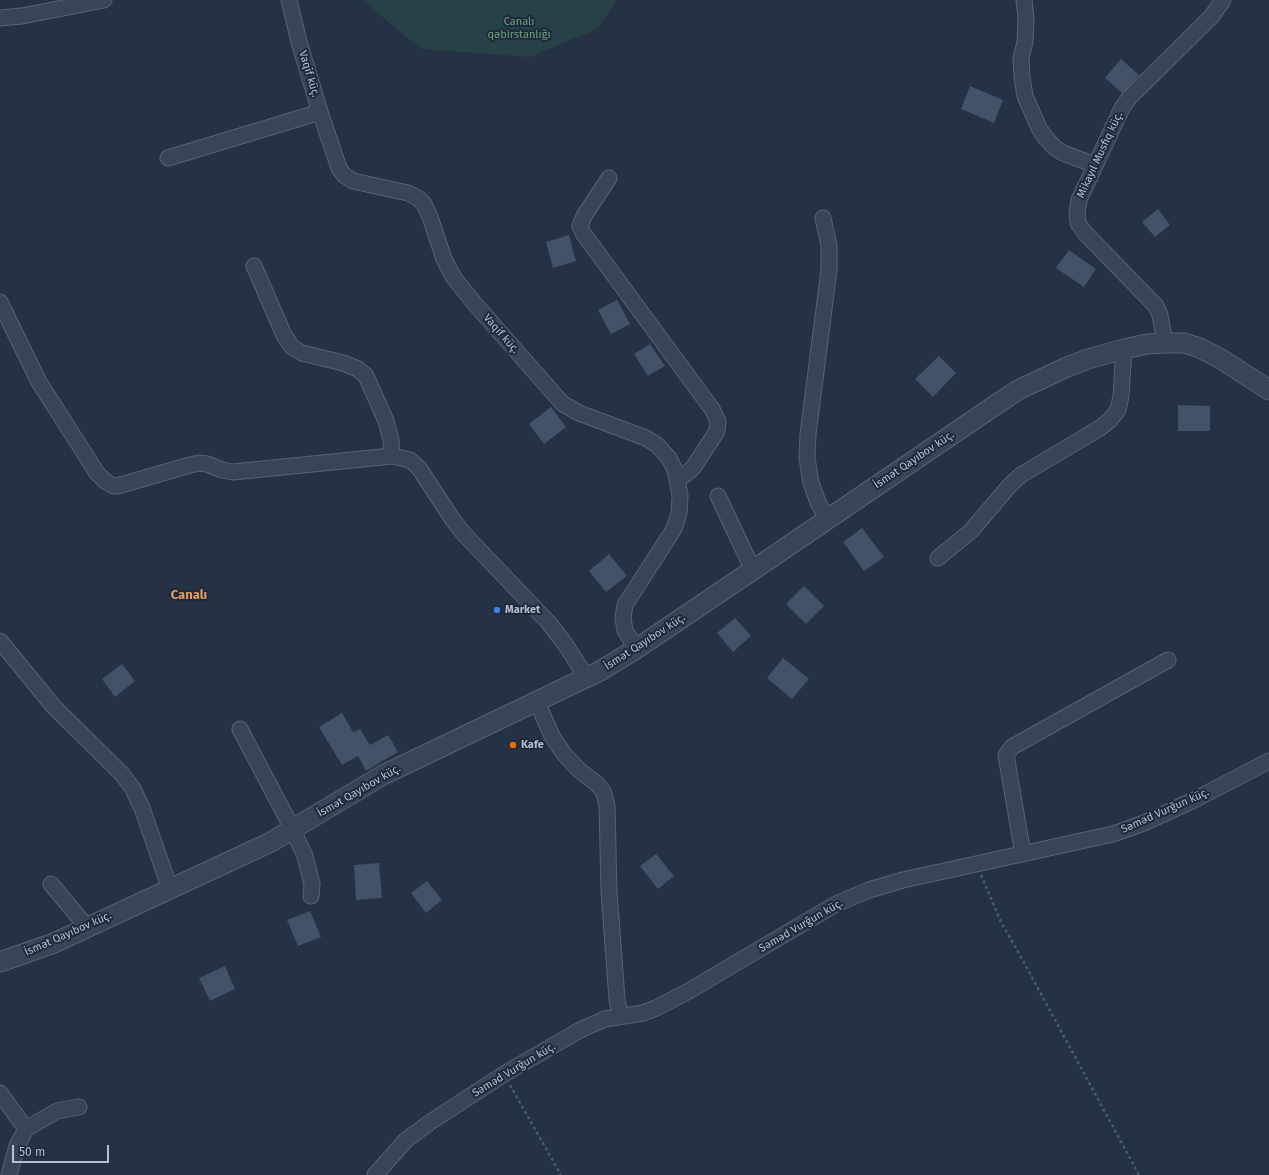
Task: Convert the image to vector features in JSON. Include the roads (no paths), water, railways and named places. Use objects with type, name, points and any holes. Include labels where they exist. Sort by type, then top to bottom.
[{"type":"street","points":[[0,18],[22,16],[104,0]]},
{"type":"street","name":"Vaqif küç.","points":[[289,0],[299,42],[320,112],[339,168],[344,175],[353,181],[408,194],[418,198],[424,204],[430,217],[444,259],[454,278],[563,404],[580,413],[646,438],[657,445],[669,458],[675,470],[677,479],[680,496],[679,513],[674,529],[625,605],[623,618],[625,630],[636,649]]},
{"type":"street","points":[[1024,0],[1026,19],[1025,42],[1021,58],[1025,96],[1039,128],[1054,147],[1063,153],[1095,165]]},
{"type":"street","name":"Mikayıl Musfiq küç.","points":[[1165,343],[1160,316],[1156,306],[1149,297],[1085,233],[1078,223],[1077,213],[1079,200],[1122,108],[1129,98],[1211,17],[1224,0]]},
{"type":"street","points":[[168,158],[320,112]]},
{"type":"street","points":[[609,178],[584,216],[580,226],[583,233],[712,409],[718,421],[717,431],[693,468],[677,479]]},
{"type":"street","points":[[823,218],[829,245],[829,270],[808,434],[807,458],[811,483],[827,520]]},
{"type":"street","points":[[254,266],[284,335],[292,347],[302,352],[343,363],[358,369],[366,376],[386,422],[391,440],[392,456]]},
{"type":"street","points":[[0,302],[38,382],[97,473],[106,482],[114,486],[121,485],[199,463],[233,472],[392,456],[410,460],[419,468],[453,520],[464,534],[549,624],[565,644],[587,678]]},
{"type":"street","name":"İsmət Qayıbov küç.","points":[[0,962],[54,943],[271,842],[383,775],[587,678],[614,663],[1018,390],[1067,367],[1088,359],[1124,349],[1165,343],[1184,343],[1200,348],[1221,359],[1269,390]]},
{"type":"street","points":[[938,558],[971,531],[1010,485],[1021,475],[1100,428],[1110,420],[1118,410],[1122,396],[1124,349]]},
{"type":"street","points":[[718,496],[753,570]]},
{"type":"street","points":[[0,641],[54,707],[122,774],[134,789],[170,889]]},
{"type":"street","points":[[1023,854],[1006,764],[1006,755],[1012,747],[1168,660]]},
{"type":"street","points":[[537,702],[552,736],[564,754],[578,770],[596,782],[603,791],[607,805],[609,891],[617,999],[620,1016]]},
{"type":"street","points":[[240,729],[305,856],[312,884],[311,896]]},
{"type":"street","name":"Səməd Vurğun küç.","points":[[374,1175],[406,1140],[429,1123],[504,1074],[580,1030],[604,1019],[643,1013],[656,1008],[687,992],[836,904],[869,890],[903,880],[1113,834],[1144,823],[1194,800],[1269,761]]},
{"type":"street","points":[[51,884],[87,927]]},
{"type":"street","points":[[0,1093],[26,1130]]},
{"type":"street","points":[[9,1175],[17,1146],[26,1130],[43,1118],[57,1111],[79,1107]]},
{"type":"place","name":"Market","points":[[497,610]]},
{"type":"place","name":"Kafe","points":[[513,745]]},
{"type":"district","name":"Canalı","points":[[189,595]]},
{"type":"park label","name":"Canalı qəbirstanlığı","points":[[519,28]]}]
